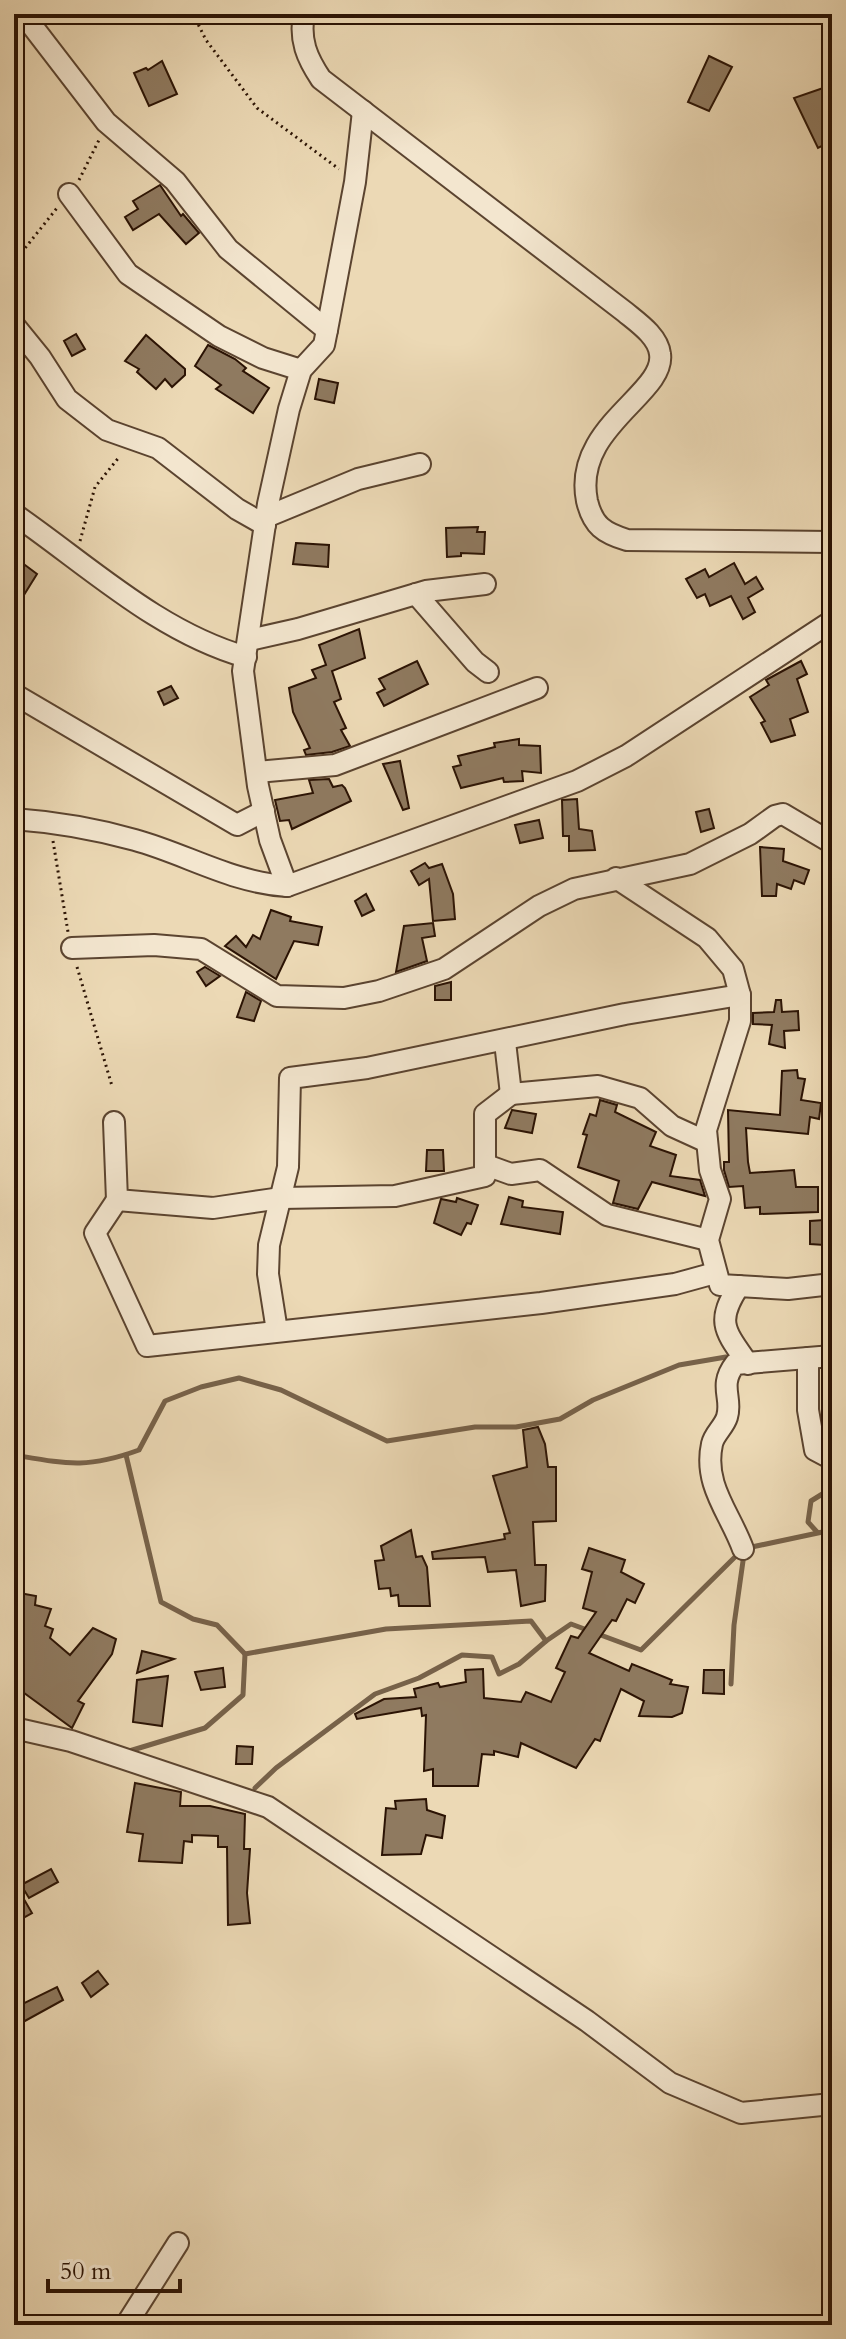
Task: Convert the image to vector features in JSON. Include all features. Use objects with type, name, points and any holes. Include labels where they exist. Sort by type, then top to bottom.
[{"type":"street","points":[[23,14],[106,122],[175,181],[228,249],[327,330]]},
{"type":"street","points":[[304,14],[300,33],[309,60],[321,79],[625,312],[647,331],[660,352],[659,372],[599,437],[583,482],[590,515],[603,532],[627,540],[832,542]]},
{"type":"street","points":[[287,886],[264,811],[243,671],[266,521],[289,409],[301,370],[324,345],[355,182],[363,111]]},
{"type":"street","points":[[69,194],[128,274],[219,336],[263,358],[301,370]]},
{"type":"street","points":[[14,325],[40,357],[67,399],[107,430],[158,448],[237,509],[266,521],[358,479],[420,464]]},
{"type":"street","points":[[14,514],[165,621],[210,647],[247,648],[298,629],[416,594],[485,584]]},
{"type":"street","points":[[416,594],[475,662],[488,672]]},
{"type":"street","points":[[14,819],[51,821],[135,840],[259,885],[287,886],[589,775],[626,756],[832,621]]},
{"type":"street","points":[[257,772],[335,765],[537,688]]},
{"type":"street","points":[[14,694],[237,825],[264,811]]},
{"type":"street","points":[[72,948],[154,945],[201,949],[277,996],[344,998],[379,991],[444,969],[539,906],[574,889],[690,864],[750,834],[775,816],[783,814],[832,843]]},
{"type":"street","points":[[616,878],[707,938],[733,969],[740,995],[740,1021],[706,1130],[710,1170],[720,1199],[708,1240],[720,1285],[788,1289],[832,1284]]},
{"type":"street","points":[[277,1331],[268,1274],[269,1245],[281,1198],[290,1141],[290,1078],[505,1042],[557,1027],[740,995]]},
{"type":"street","points":[[505,1042],[511,1094]]},
{"type":"street","points":[[117,1200],[213,1208],[281,1198],[395,1196],[485,1176],[485,1114],[511,1094],[598,1086],[640,1098],[672,1126],[707,1142]]},
{"type":"street","points":[[114,1122],[117,1200],[95,1233],[147,1346],[541,1303],[675,1284],[715,1273]]},
{"type":"street","points":[[486,1165],[511,1174],[540,1170],[607,1215],[708,1240]]},
{"type":"street","points":[[739,1286],[725,1306],[724,1327],[748,1364]]},
{"type":"street","points":[[743,1549],[709,1475],[712,1442],[728,1416],[724,1390],[730,1371],[735,1364],[832,1356]]},
{"type":"street","points":[[808,1358],[808,1410],[815,1450],[832,1459]]},
{"type":"street","points":[[14,1728],[71,1741],[268,1807],[587,2021],[670,2083],[741,2113],[832,2104]]},
{"type":"street","points":[[126,2325],[178,2243]]},
{"type":"path","points":[[193,14],[206,40],[257,108],[355,182]]},
{"type":"path","points":[[75,556],[95,487],[116,465],[128,438]]},
{"type":"building","points":[[709,56],[732,67],[709,111],[688,102]]},
{"type":"building","points":[[162,61],[177,94],[149,106],[134,73],[148,70]]},
{"type":"building","points":[[832,85],[832,141],[818,148],[794,98]]},
{"type":"building","points":[[160,185],[181,216],[183,214],[199,233],[186,244],[159,214],[133,230],[125,217],[138,209],[133,201]]},
{"type":"building","points":[[76,334],[85,349],[72,356],[64,341]]},
{"type":"building","points":[[146,335],[185,369],[185,375],[172,387],[165,379],[156,389],[137,372],[139,369],[125,361]]},
{"type":"building","points":[[208,345],[235,359],[246,368],[243,371],[269,388],[253,413],[216,389],[221,385],[195,366]]},
{"type":"building","points":[[319,379],[338,383],[334,403],[315,399]]},
{"type":"building","points":[[478,527],[477,532],[485,532],[484,554],[461,553],[461,556],[447,557],[446,528]]},
{"type":"building","points":[[296,543],[329,545],[328,567],[293,564]]},
{"type":"building","points":[[734,563],[745,584],[756,577],[763,589],[748,598],[755,612],[743,619],[731,596],[710,606],[705,594],[697,598],[686,579],[705,569],[709,577]]},
{"type":"building","points":[[25,565],[37,574],[14,611],[14,582]]},
{"type":"building","points":[[359,629],[365,658],[332,671],[341,699],[334,702],[346,728],[341,730],[350,746],[306,755],[304,750],[310,748],[293,712],[289,688],[316,678],[312,670],[326,665],[319,645]]},
{"type":"building","points":[[417,661],[428,684],[384,706],[377,693],[385,689],[379,679]]},
{"type":"building","points":[[801,661],[807,674],[797,679],[808,712],[790,719],[795,735],[771,742],[761,723],[765,721],[750,697],[769,685],[766,680]]},
{"type":"building","points":[[171,686],[178,698],[164,705],[158,692]]},
{"type":"building","points":[[519,739],[519,745],[540,746],[541,773],[522,771],[523,781],[504,782],[503,778],[461,788],[453,767],[461,765],[458,756],[495,747],[494,743]]},
{"type":"building","points":[[400,761],[409,808],[403,810],[383,764]]},
{"type":"building","points":[[329,779],[333,787],[342,785],[345,788],[351,801],[292,829],[289,820],[280,821],[275,800],[313,793],[309,780]]},
{"type":"building","points":[[577,799],[579,829],[592,831],[595,850],[569,851],[569,836],[563,836],[562,800]]},
{"type":"building","points":[[709,809],[714,828],[701,832],[696,812]]},
{"type":"building","points":[[539,820],[543,838],[520,843],[515,825]]},
{"type":"building","points":[[760,847],[784,849],[783,861],[809,870],[804,884],[794,880],[791,889],[777,884],[776,896],[762,896]]},
{"type":"building","points":[[425,863],[429,868],[442,864],[453,894],[455,919],[433,921],[429,879],[419,885],[411,871]]},
{"type":"building","points":[[366,894],[374,910],[362,916],[355,901]]},
{"type":"building","points":[[271,910],[291,917],[290,921],[322,927],[318,945],[294,941],[276,979],[225,946],[236,936],[246,947],[253,935],[260,939]]},
{"type":"building","points":[[433,923],[435,936],[422,938],[427,961],[396,972],[404,926]]},
{"type":"building","points":[[205,967],[220,976],[206,986],[197,972]]},
{"type":"building","points":[[451,982],[451,1000],[435,1000],[435,986]]},
{"type":"building","points":[[246,992],[261,1001],[254,1021],[237,1017]]},
{"type":"building","points":[[776,1000],[781,1000],[782,1012],[798,1011],[799,1030],[784,1031],[785,1048],[769,1044],[772,1025],[753,1024],[753,1013],[774,1012]]},
{"type":"building","points":[[797,1070],[798,1078],[805,1079],[801,1100],[821,1103],[819,1119],[810,1117],[808,1134],[746,1128],[748,1162],[750,1173],[794,1170],[796,1187],[818,1187],[818,1212],[760,1214],[760,1207],[745,1208],[743,1186],[729,1187],[724,1170],[724,1162],[729,1162],[728,1110],[780,1115],[782,1071]]},
{"type":"building","points":[[600,1100],[617,1105],[615,1112],[656,1132],[650,1146],[676,1155],[670,1176],[700,1180],[705,1196],[652,1182],[638,1209],[613,1203],[619,1181],[578,1167],[587,1135],[583,1134],[590,1114],[596,1116]]},
{"type":"building","points":[[512,1110],[536,1114],[532,1133],[505,1128]]},
{"type":"building","points":[[427,1150],[443,1150],[444,1171],[426,1171]]},
{"type":"building","points":[[509,1197],[523,1201],[522,1207],[563,1212],[560,1234],[501,1224]]},
{"type":"building","points":[[457,1198],[478,1205],[471,1224],[467,1223],[461,1235],[434,1223],[441,1199],[456,1202]]},
{"type":"building","points":[[824,1220],[824,1245],[810,1244],[810,1221]]},
{"type":"building","points":[[538,1427],[545,1444],[548,1467],[556,1467],[556,1521],[533,1522],[535,1565],[546,1565],[545,1601],[521,1606],[516,1570],[488,1572],[485,1557],[433,1559],[432,1552],[505,1539],[504,1534],[510,1533],[493,1476],[527,1467],[523,1430]]},
{"type":"building","points":[[411,1530],[416,1557],[422,1556],[427,1567],[430,1606],[399,1606],[398,1595],[391,1596],[390,1588],[379,1589],[375,1561],[384,1560],[381,1546]]},
{"type":"building","points":[[589,1548],[625,1560],[621,1572],[644,1584],[635,1603],[627,1599],[616,1621],[612,1620],[589,1653],[629,1671],[632,1664],[672,1680],[670,1684],[688,1687],[682,1713],[672,1717],[639,1716],[644,1701],[621,1689],[600,1741],[595,1739],[576,1768],[521,1743],[518,1757],[494,1751],[494,1755],[482,1754],[478,1786],[433,1786],[433,1769],[424,1771],[426,1715],[422,1716],[421,1708],[357,1719],[355,1714],[384,1699],[416,1697],[414,1689],[438,1683],[440,1687],[466,1682],[465,1670],[483,1669],[484,1698],[521,1702],[526,1692],[551,1702],[565,1672],[556,1668],[571,1636],[578,1638],[596,1612],[583,1608],[592,1572],[582,1569]]},
{"type":"building","points":[[14,1592],[36,1596],[35,1605],[51,1609],[45,1626],[53,1629],[50,1638],[70,1655],[93,1628],[116,1639],[112,1654],[78,1701],[84,1704],[72,1728],[20,1690],[14,1690]]},
{"type":"building","points":[[142,1651],[174,1659],[137,1673]]},
{"type":"building","points":[[223,1668],[225,1687],[201,1690],[195,1672]]},
{"type":"building","points":[[704,1670],[724,1670],[724,1694],[703,1693]]},
{"type":"building","points":[[168,1676],[162,1726],[133,1722],[137,1680]]},
{"type":"building","points":[[237,1746],[253,1747],[252,1764],[236,1764]]},
{"type":"building","points":[[135,1783],[181,1792],[180,1806],[210,1806],[245,1814],[244,1849],[250,1849],[247,1893],[250,1923],[228,1925],[227,1847],[218,1847],[218,1836],[192,1835],[192,1842],[184,1841],[182,1863],[139,1861],[143,1834],[127,1832]]},
{"type":"building","points":[[426,1799],[427,1810],[445,1816],[442,1838],[426,1835],[421,1854],[382,1855],[386,1808],[396,1809],[395,1801]]},
{"type":"building","points":[[51,1869],[58,1882],[29,1898],[21,1885]]},
{"type":"building","points":[[14,1882],[32,1913],[14,1923]]},
{"type":"building","points":[[98,1971],[108,1984],[91,1997],[82,1983]]},
{"type":"building","points":[[57,1987],[63,2000],[14,2027],[14,2008]]},
{"type":"waterway","points":[[14,1455],[77,1463],[105,1460],[139,1450],[165,1401],[201,1387],[239,1378],[281,1390],[387,1441],[475,1427],[516,1427],[560,1419],[593,1400],[679,1365],[726,1357]]},
{"type":"waterway","points":[[126,1455],[161,1602],[193,1619],[217,1625],[245,1654]]},
{"type":"waterway","points":[[817,1532],[808,1522],[811,1501],[832,1488]]},
{"type":"waterway","points":[[747,1548],[832,1530]]},
{"type":"waterway","points":[[126,1752],[205,1728],[243,1695],[245,1654],[386,1629],[531,1621],[546,1641],[571,1624],[641,1650],[739,1553]]},
{"type":"waterway","points":[[731,1684],[734,1625],[744,1554]]},
{"type":"waterway","points":[[255,1788],[276,1768],[375,1694],[419,1678],[462,1655],[492,1657],[499,1674],[519,1664],[546,1641]]}]
